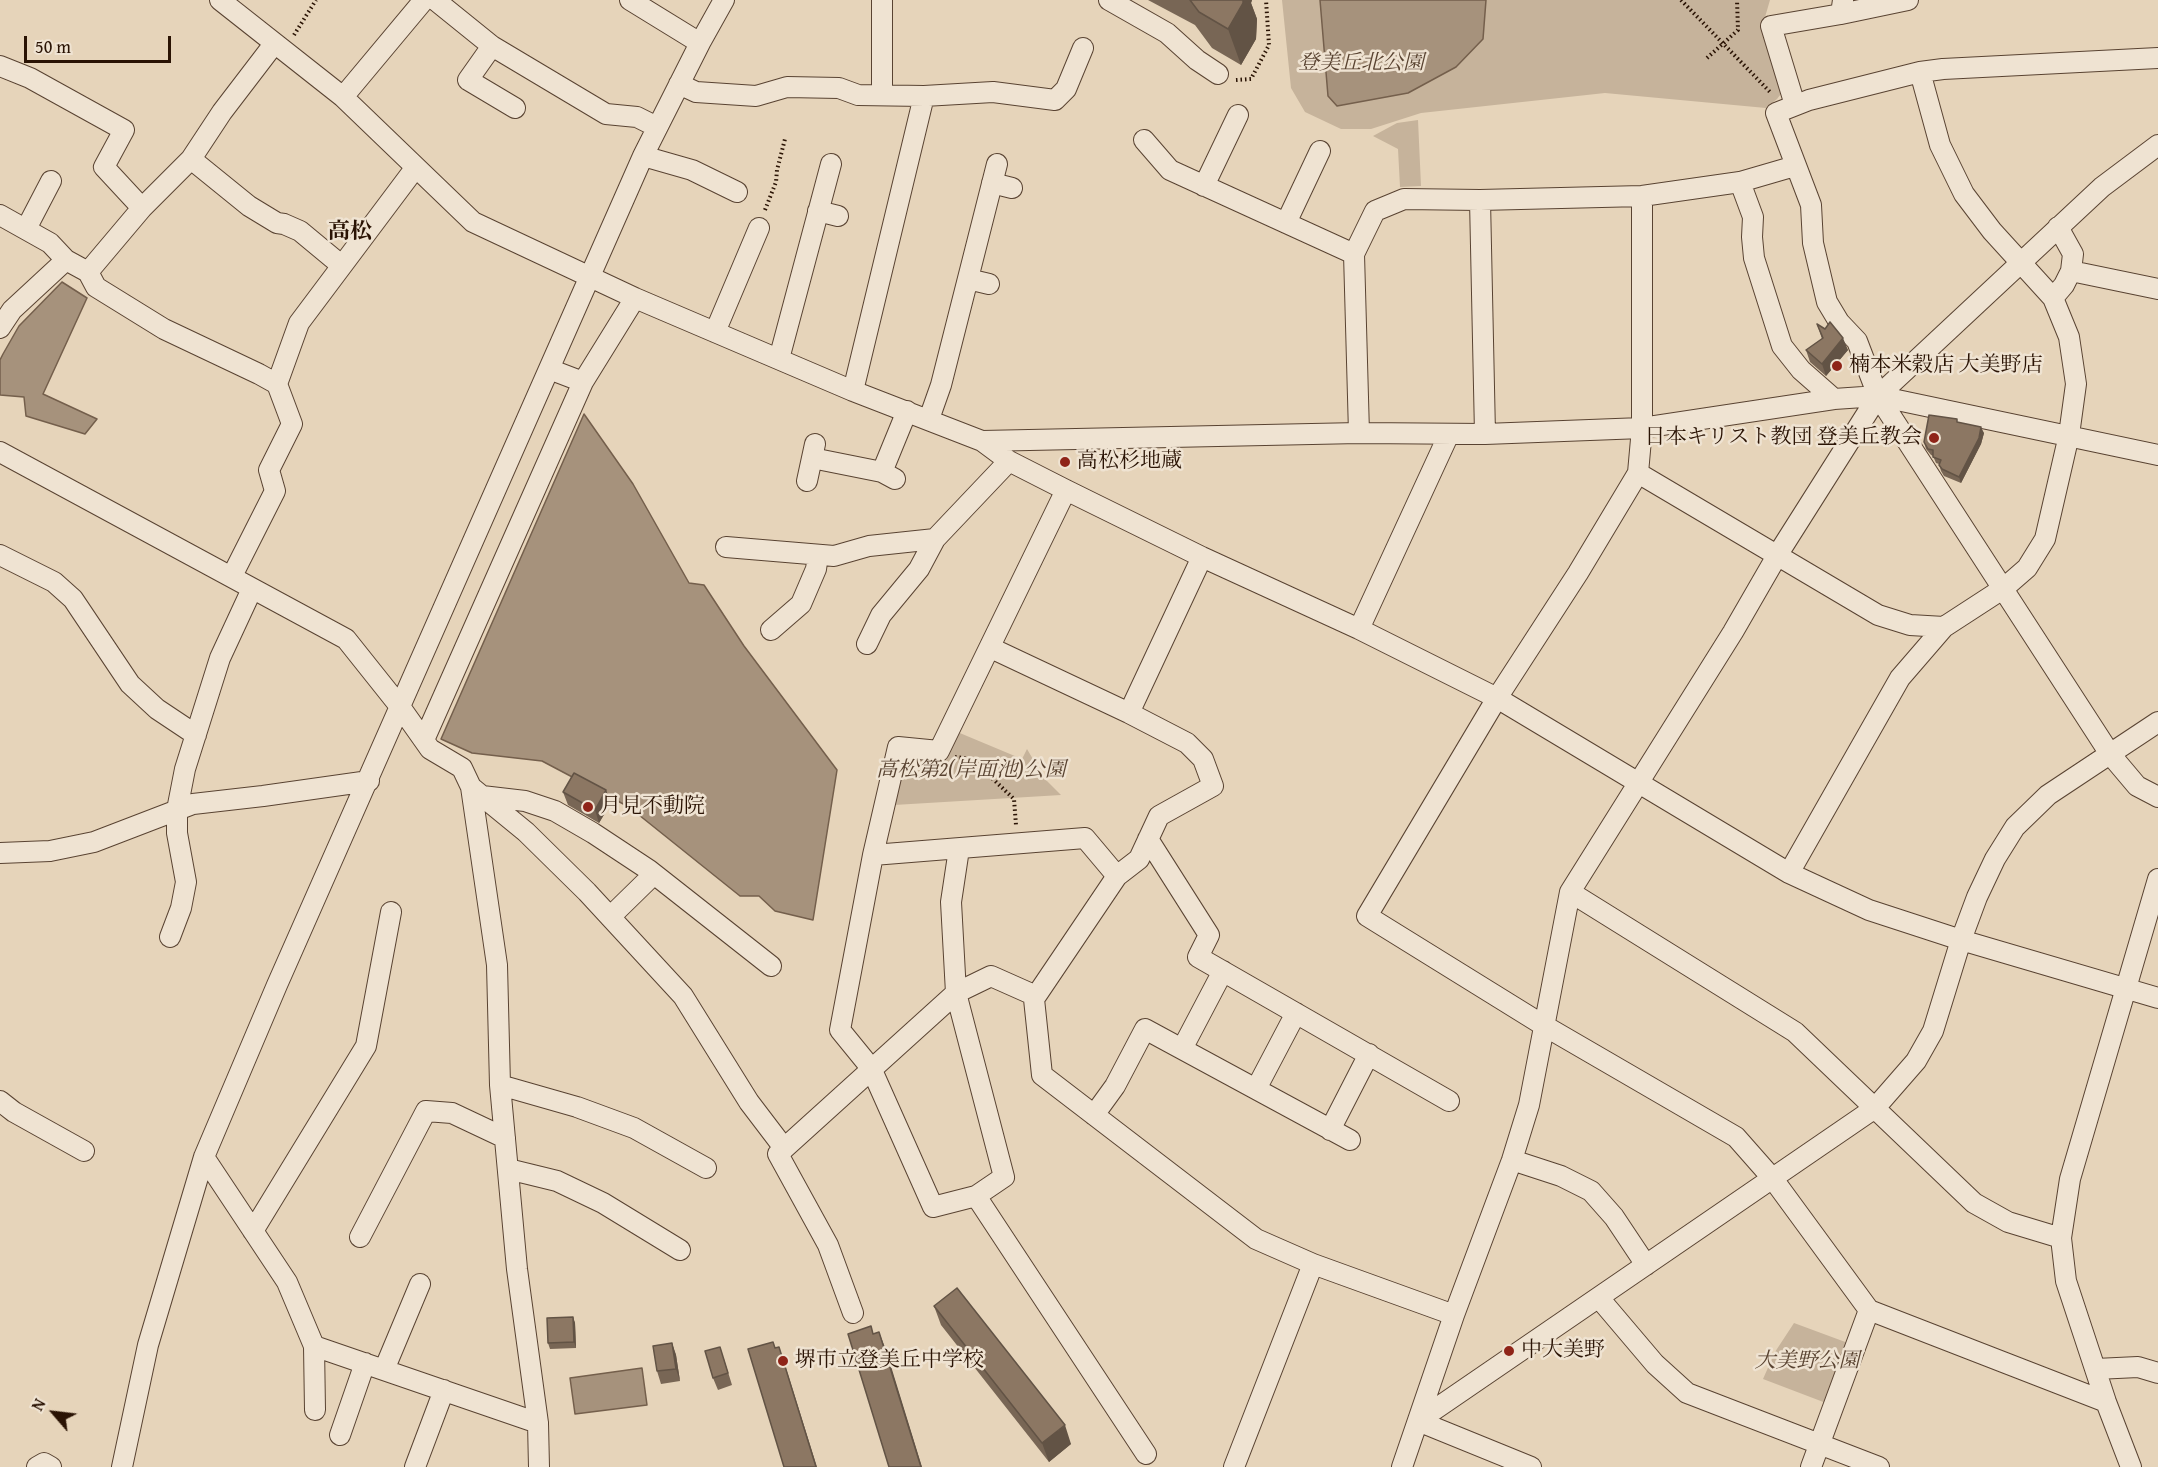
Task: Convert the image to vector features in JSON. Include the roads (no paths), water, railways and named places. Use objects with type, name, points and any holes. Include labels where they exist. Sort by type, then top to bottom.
[{"type":"street","points":[[222,0],[343,97],[473,222],[635,298],[853,391],[982,441],[1009,461],[1066,490],[1202,557],[1359,629],[1497,698],[1789,873],[1869,910],[1961,940],[2158,998]]},
{"type":"street","points":[[630,0],[700,43]]},
{"type":"street","points":[[122,1467],[148,1345],[204,1157],[277,985],[643,156],[724,0]]},
{"type":"street","points":[[882,0],[882,95]]},
{"type":"street","points":[[1109,0],[1167,33],[1197,60],[1218,74]]},
{"type":"street","points":[[1790,107],[1771,26],[1842,7],[1908,0]]},
{"type":"street","points":[[343,97],[421,2],[606,114],[637,117],[657,127]]},
{"type":"street","points":[[492,46],[468,80],[515,108]]},
{"type":"street","points":[[88,272],[142,208],[191,159],[222,112],[279,47]]},
{"type":"street","points":[[679,84],[696,92],[756,96],[787,87],[839,88],[858,95],[924,96],[993,92],[1054,100],[1066,89],[1083,48]]},
{"type":"street","points":[[2158,58],[1920,72],[1790,107],[1776,113],[1811,205],[1813,243],[1827,302],[1839,322],[1857,341],[1878,396],[2110,754],[2137,786],[2158,797]]},
{"type":"street","points":[[0,66],[30,78],[124,130],[104,167],[142,208]]},
{"type":"street","points":[[1789,873],[1900,678],[1944,627],[2004,588],[2027,568],[2044,539],[2068,435],[2076,384],[2069,337],[2053,298],[1992,231],[1964,194],[1940,146],[1920,72]]},
{"type":"street","points":[[853,391],[924,96]]},
{"type":"street","points":[[1204,186],[1238,115]]},
{"type":"street","points":[[1144,140],[1170,170],[1354,254]]},
{"type":"street","points":[[1402,1467],[1454,1314],[1512,1160],[1528,1105],[1570,892],[1878,396],[2102,186],[2158,145]]},
{"type":"street","points":[[1286,223],[1320,151]]},
{"type":"street","points":[[643,156],[692,170],[737,192]]},
{"type":"street","points":[[191,159],[249,206],[277,223],[300,231],[341,265]]},
{"type":"street","points":[[779,359],[831,164]]},
{"type":"street","points":[[1359,433],[1354,254],[1375,211],[1404,199],[1480,200],[1642,196],[1740,182],[1795,166]]},
{"type":"street","points":[[232,576],[275,490],[269,470],[292,424],[277,384],[299,323],[416,167]]},
{"type":"street","points":[[929,419],[941,385],[994,173],[1012,188]]},
{"type":"street","points":[[26,229],[51,181]]},
{"type":"street","points":[[1740,182],[1753,217],[1754,258],[1782,346],[1801,370],[1834,399]]},
{"type":"street","points":[[1642,196],[1642,428],[1638,473],[1578,573],[1497,698],[1367,916],[1543,1025],[1736,1137],[1773,1179],[1869,1310],[2106,1402]]},
{"type":"street","points":[[1480,200],[1485,434]]},
{"type":"street","points":[[818,211],[838,216]]},
{"type":"street","points":[[0,215],[50,243],[66,260],[88,272],[96,287],[164,329],[277,384]]},
{"type":"street","points":[[2053,298],[2064,285],[2071,271],[2073,254],[2058,227]]},
{"type":"street","points":[[715,332],[759,228]]},
{"type":"street","points":[[0,328],[12,310],[66,260]]},
{"type":"street","points":[[2071,271],[2158,289]]},
{"type":"street","points":[[968,279],[989,284]]},
{"type":"street","points":[[424,740],[583,382],[635,298]]},
{"type":"street","points":[[549,369],[583,382]]},
{"type":"street","points":[[982,441],[1359,433],[1449,435],[1642,428],[1834,399],[1878,396],[2158,455]]},
{"type":"street","points":[[807,481],[814,451],[888,475],[907,411]]},
{"type":"street","points":[[1359,629],[1449,435]]},
{"type":"street","points":[[0,452],[346,639],[430,748],[462,768],[476,792],[526,832],[610,917],[683,996],[749,1102],[784,1148]]},
{"type":"street","points":[[867,644],[881,615],[919,569],[935,539],[1009,461]]},
{"type":"street","points":[[1638,473],[1878,615],[1910,625],[1944,627]]},
{"type":"street","points":[[959,849],[951,902],[956,993],[1004,1177],[975,1196],[933,1206],[871,1068],[840,1030],[873,855],[898,747],[939,751],[1066,490]]},
{"type":"street","points":[[726,547],[834,556],[868,546],[935,539]]},
{"type":"street","points":[[0,555],[54,582],[73,599],[130,684],[157,709],[196,735]]},
{"type":"street","points":[[771,630],[801,603],[819,555]]},
{"type":"street","points":[[1129,713],[1202,557]]},
{"type":"street","points":[[170,937],[181,908],[186,882],[177,833],[177,810],[185,769],[220,658],[252,588]]},
{"type":"street","points":[[991,648],[1187,743],[1203,759],[1213,786],[1159,816],[1139,859],[1117,876],[1034,999],[1042,1075],[1256,1239],[1313,1264],[1454,1314]]},
{"type":"street","points":[[1418,1421],[1875,1108],[1916,1061],[1933,1031],[1977,897],[1995,859],[2015,827],[2048,795],[2158,722]]},
{"type":"street","points":[[0,853],[50,851],[94,842],[193,804],[369,781]]},
{"type":"street","points":[[476,792],[525,801],[555,812],[593,833],[654,874],[771,966]]},
{"type":"street","points":[[476,792],[497,965],[500,1085],[517,1269],[538,1423],[539,1467]]},
{"type":"street","points":[[873,855],[1085,838],[1117,876]]},
{"type":"street","points":[[1148,839],[1209,935],[1198,957],[1449,1101]]},
{"type":"street","points":[[610,917],[654,874]]},
{"type":"street","points":[[2131,1467],[2106,1402],[2066,1281],[2061,1238],[2070,1179],[2128,988],[2158,879]]},
{"type":"street","points":[[1570,892],[1795,1032],[1974,1203],[2008,1222],[2061,1238]]},
{"type":"street","points":[[253,1231],[366,1046],[391,912]]},
{"type":"street","points":[[1182,1049],[1223,971]]},
{"type":"street","points":[[853,1313],[828,1245],[778,1154],[956,993],[991,976],[1036,996]]},
{"type":"street","points":[[1256,1089],[1296,1013]]},
{"type":"street","points":[[1094,1115],[1115,1086],[1144,1029],[1350,1140]]},
{"type":"street","points":[[1330,1130],[1369,1054]]},
{"type":"street","points":[[500,1085],[578,1107],[634,1128],[706,1168]]},
{"type":"street","points":[[0,1101],[14,1112],[84,1151]]},
{"type":"street","points":[[360,1237],[426,1112],[453,1113],[505,1138]]},
{"type":"street","points":[[204,1157],[287,1282],[314,1346],[315,1410]]},
{"type":"street","points":[[1512,1160],[1561,1176],[1591,1191],[1614,1217],[1646,1265]]},
{"type":"street","points":[[508,1169],[557,1181],[603,1203],[680,1250]]},
{"type":"street","points":[[975,1196],[1146,1454]]},
{"type":"street","points":[[1234,1467],[1313,1264]]},
{"type":"street","points":[[340,1435],[374,1366],[420,1284]]},
{"type":"street","points":[[1599,1298],[1655,1364],[1687,1393],[1879,1467]]},
{"type":"street","points":[[1811,1467],[1869,1310]]},
{"type":"street","points":[[314,1346],[538,1423]]},
{"type":"street","points":[[2096,1369],[2138,1367],[2158,1373]]},
{"type":"street","points":[[421,1465],[444,1390]]},
{"type":"street","points":[[1418,1421],[1531,1467]]},
{"type":"street","points":[[37,1467],[44,1463],[51,1467]]},
{"type":"place","name":"楠本米穀店 大美野店","points":[[1837,366]]},
{"type":"place","name":"日本キリスト教団 登美丘教会","points":[[1934,438]]},
{"type":"place","name":"高松杉地蔵","points":[[1065,462]]},
{"type":"place","name":"月見不動院","points":[[588,807]]},
{"type":"place","name":"中大美野","points":[[1509,1351]]},
{"type":"place","name":"堺市立登美丘中学校","points":[[783,1361]]},
{"type":"district","name":"高松","points":[[350,232]]},
{"type":"park label","name":"登美丘北公園","points":[[1361,64]]},
{"type":"park label","name":"高松第2(岸面池)公園","points":[[971,771]]},
{"type":"park label","name":"大美野公園","points":[[1807,1362]]}]
